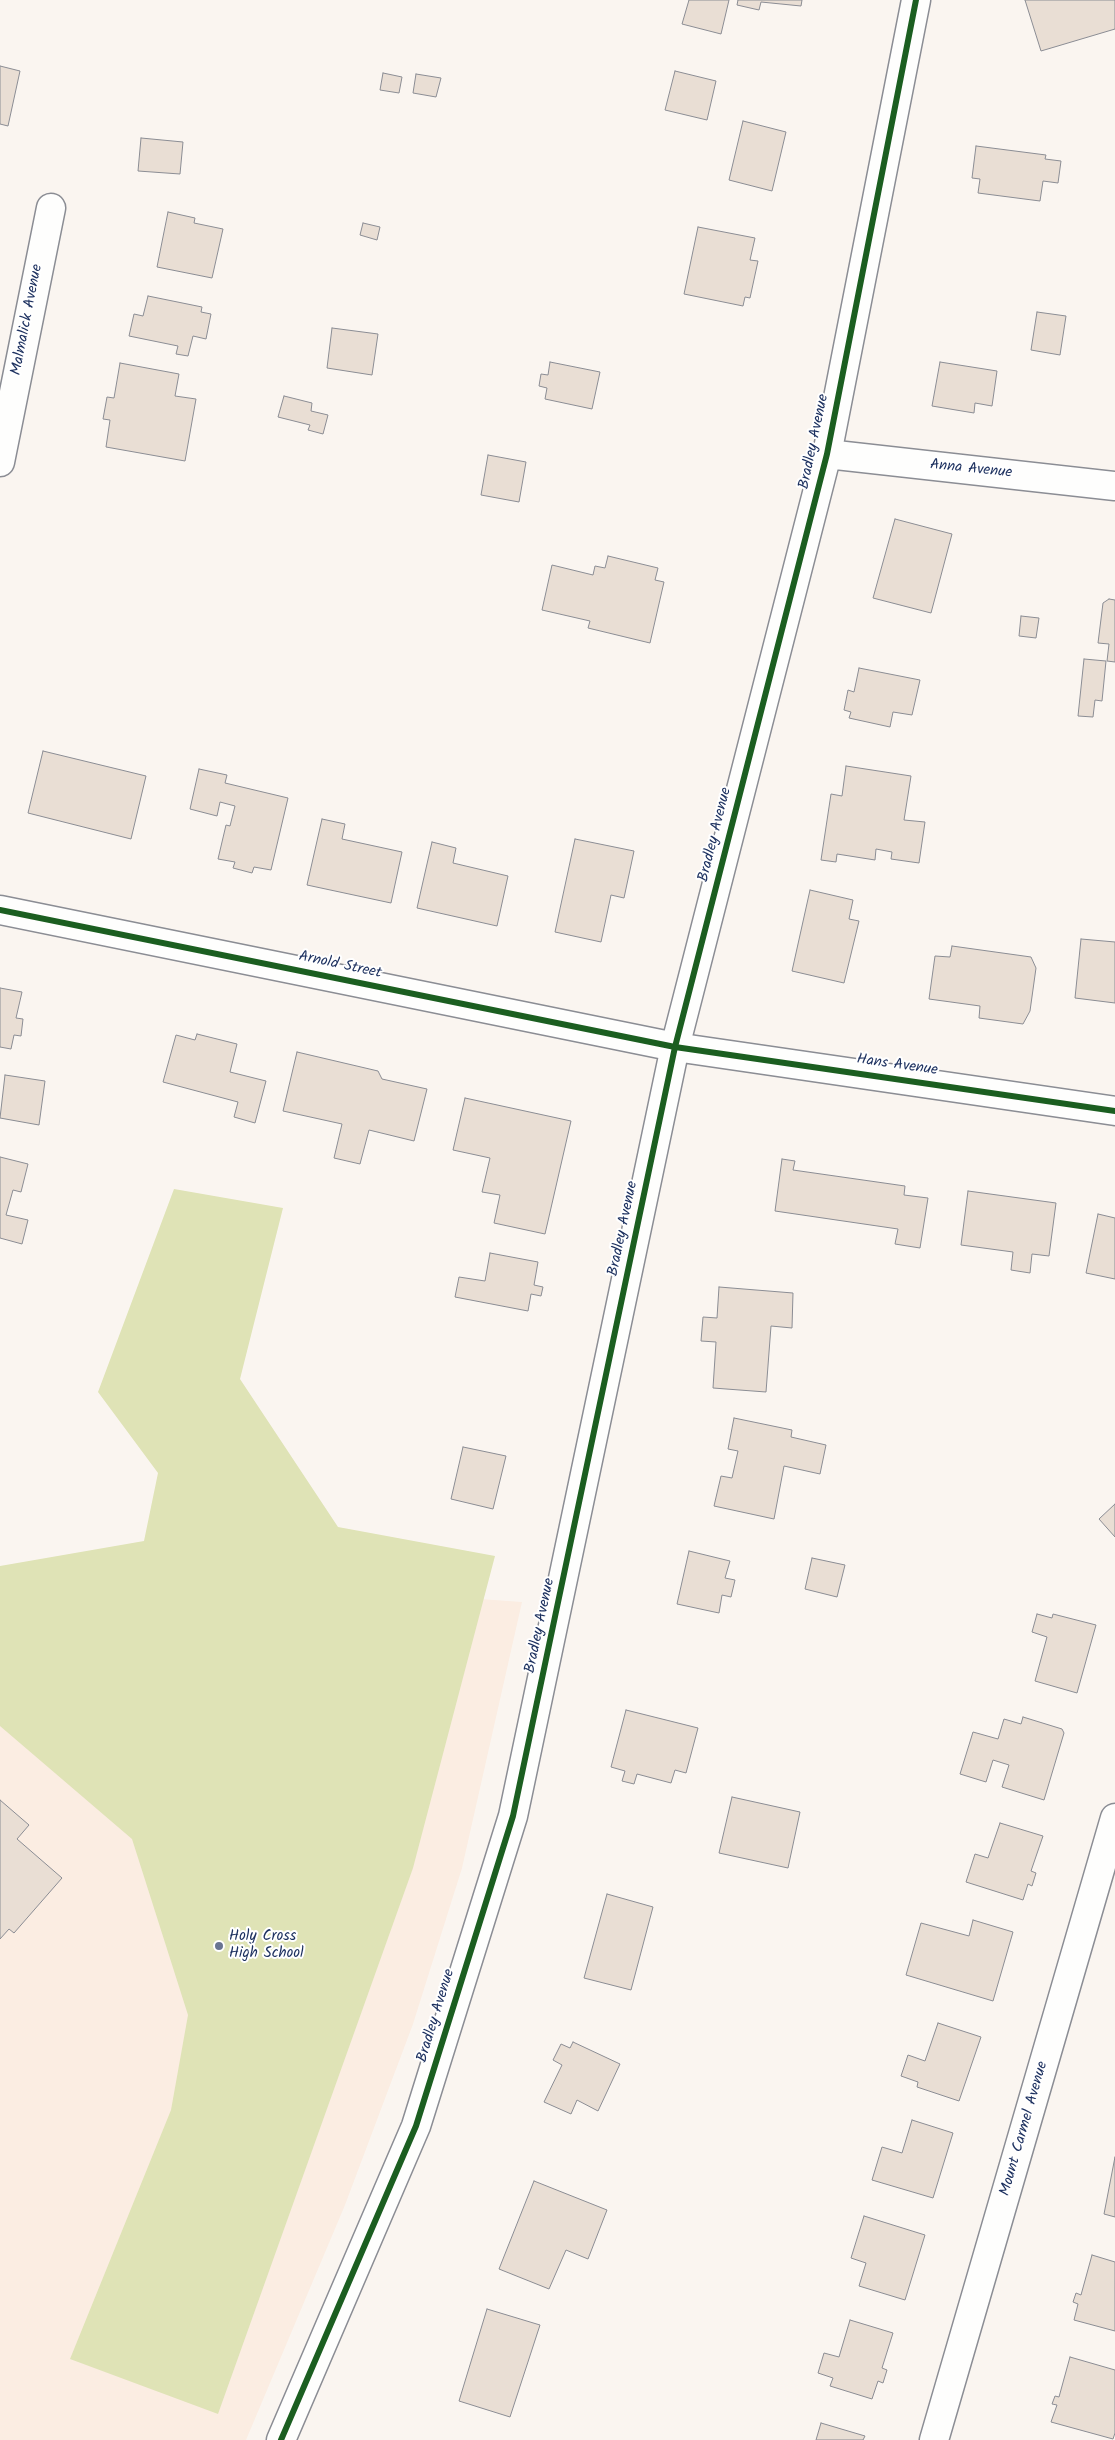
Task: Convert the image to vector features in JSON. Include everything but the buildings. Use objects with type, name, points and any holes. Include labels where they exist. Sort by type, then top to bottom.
[{"type":"street","name":"Bradley Avenue","points":[[281,2440],[416,2126],[513,1816],[675,1047],[827,454],[916,0]]},
{"type":"street","name":"Malmalick Avenue","points":[[0,462],[51,208]]},
{"type":"street","name":"Anna Avenue","points":[[827,454],[1115,486]]},
{"type":"street","name":"Arnold Street","points":[[0,910],[675,1047]]},
{"type":"street","name":"Hans Avenue","points":[[675,1047],[1115,1110]]},
{"type":"street","name":"Mount Carmel Avenue","points":[[934,2440],[1115,1818]]},
{"type":"shaded area","name":"Holy Cross High School","points":[[0,1572],[172,1577],[522,1602],[462,1868],[413,2024],[345,2205],[246,2440],[0,2440]]},
{"type":"green space","name":"Holy Cross High School","points":[[174,1189],[283,1208],[240,1379],[338,1527],[495,1556],[413,1868],[218,2414],[70,2359],[171,2110],[188,2015],[132,1839],[0,1726],[0,1566],[144,1541],[158,1473],[98,1392]]},
{"type":"cycle path","points":[[281,2440],[416,2126],[513,1816],[675,1047],[827,454],[916,0]]},
{"type":"cycle path","points":[[0,910],[675,1047],[1115,1111]]},
{"type":"place","name":"Holy Cross High School","points":[[219,1946]]}]
